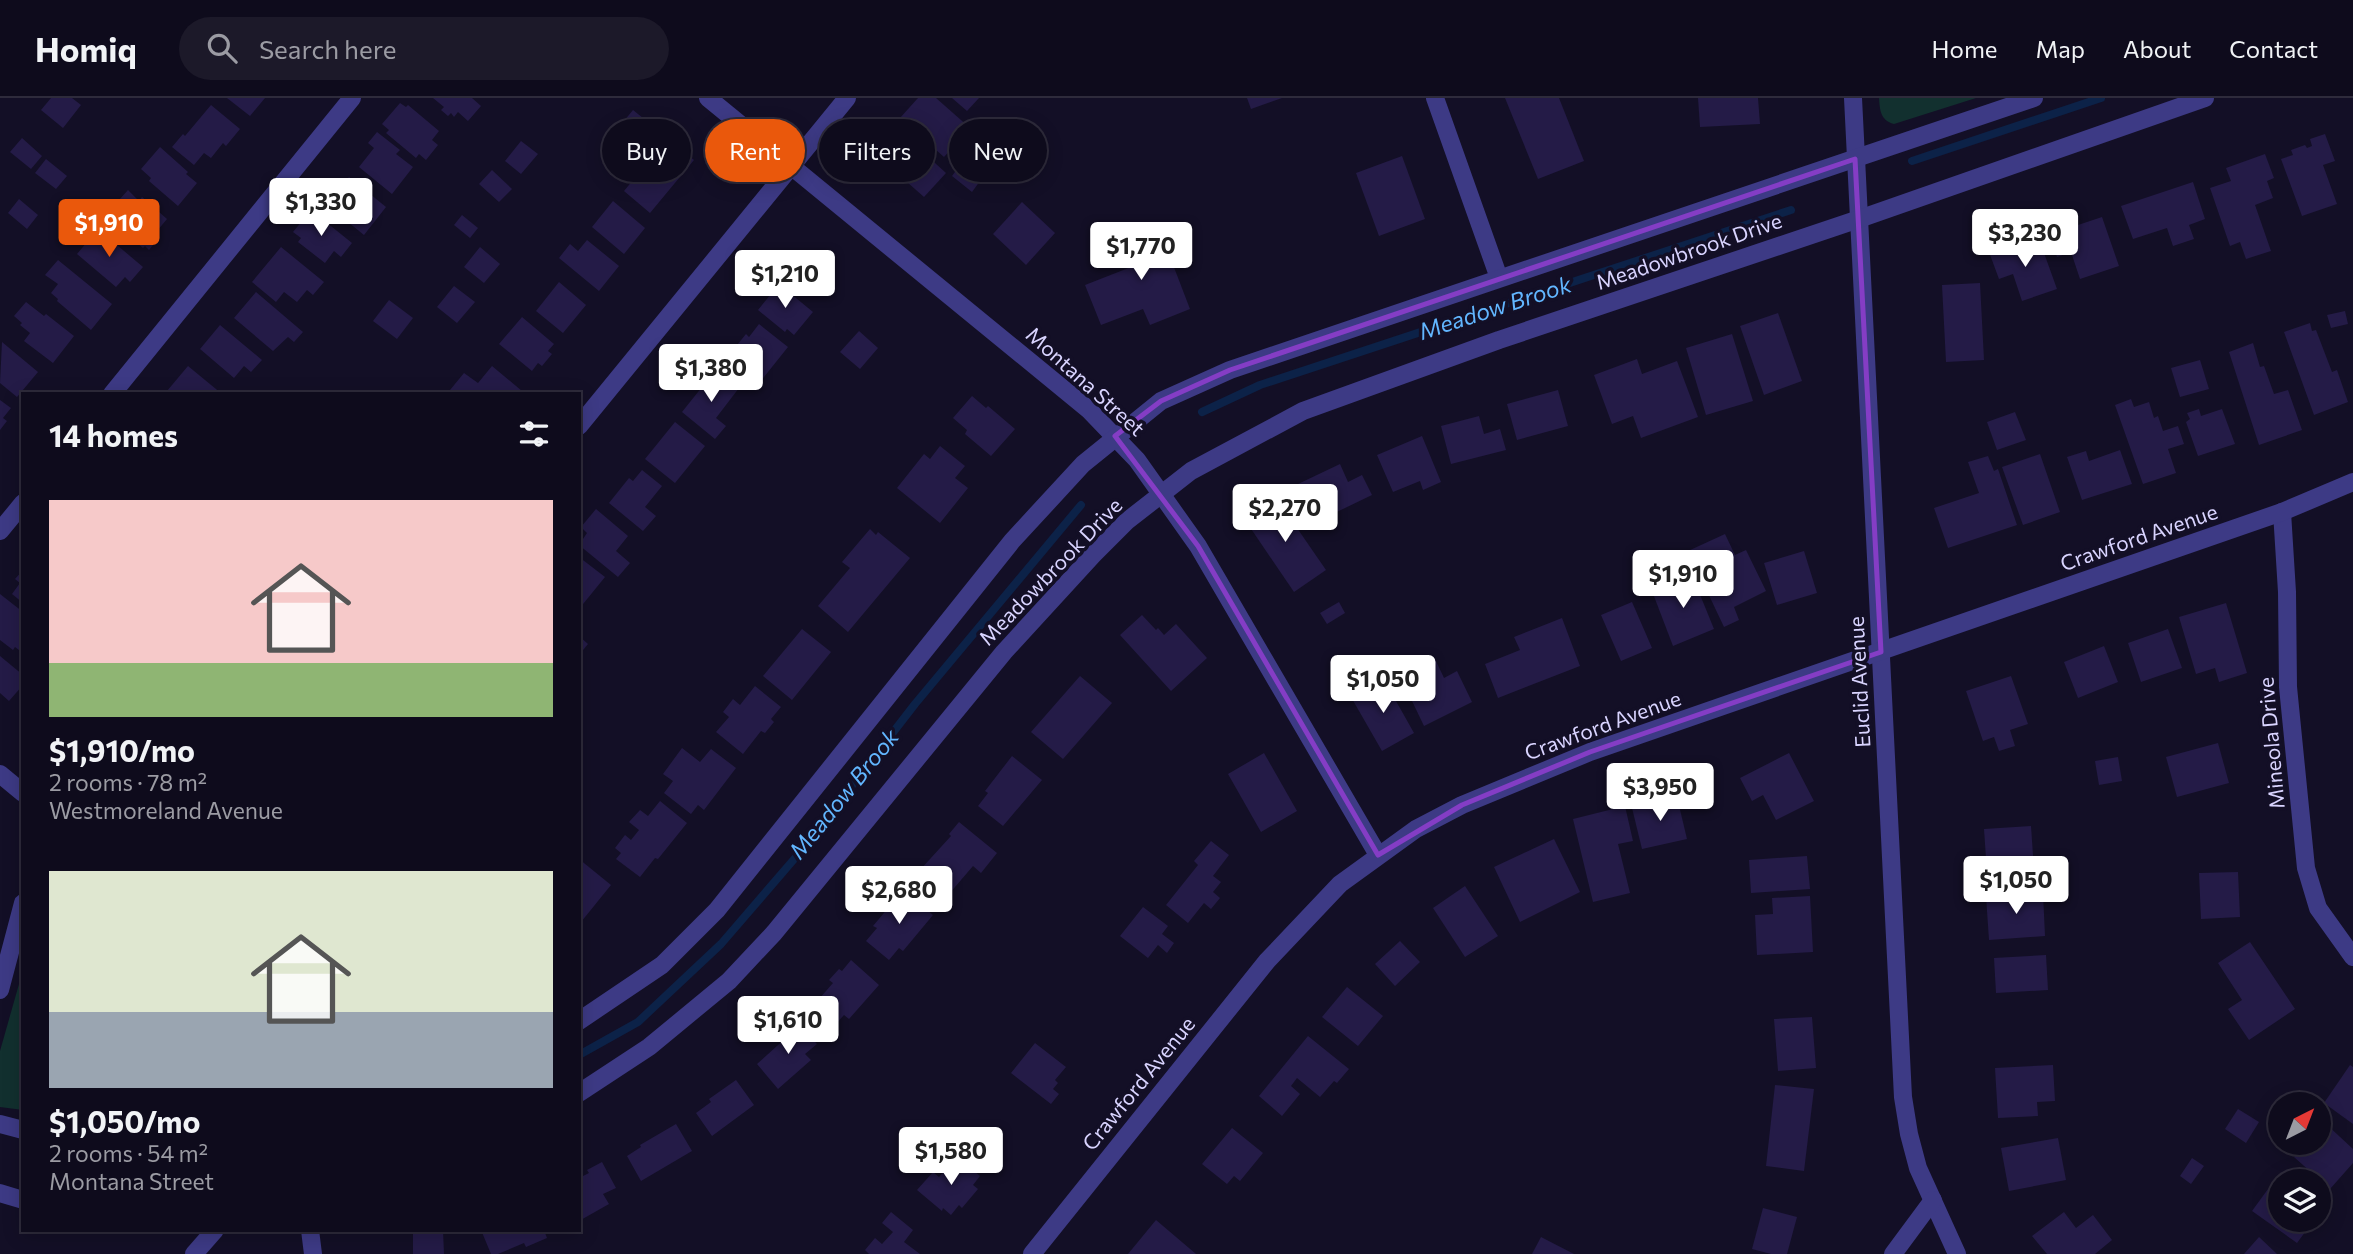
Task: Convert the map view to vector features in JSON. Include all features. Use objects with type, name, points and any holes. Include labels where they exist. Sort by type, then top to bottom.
[{"type":"street","points":[[114,392],[352,98]]},
{"type":"street","name":"Montana Street","points":[[708,98],[734,119]]},
{"type":"street","points":[[805,150],[847,98]]},
{"type":"street","points":[[1435,98],[1499,278]]},
{"type":"street","name":"Euclid Avenue","points":[[1853,98],[1903,1097],[1918,1168],[1957,1254]]},
{"type":"street","name":"Meadowbrook Drive","points":[[581,1020],[662,965],[717,910],[1012,541],[1083,464],[1161,401],[1230,370],[2034,98]]},
{"type":"street","name":"Meadowbrook Drive","points":[[581,1092],[649,1047],[729,981],[774,933],[1004,652],[1127,522],[1191,471],[1303,411],[1499,340],[1859,219],[2205,98]]},
{"type":"street","name":"Montana Street","points":[[805,177],[1089,410],[1137,460],[1198,546],[1378,855]]},
{"type":"street","points":[[581,424],[779,182]]},
{"type":"street","name":"Crawford Avenue","points":[[1032,1254],[1267,961],[1340,884],[1416,829],[1462,806],[1590,752],[2282,512],[2353,482]]},
{"type":"street","points":[[0,531],[21,505]]},
{"type":"street","name":"Mineola Drive","points":[[2282,512],[2287,592],[2288,687],[2306,868],[2318,908],[2353,957]]},
{"type":"street","points":[[0,774],[21,791]]},
{"type":"street","points":[[0,990],[21,911]]},
{"type":"street","points":[[0,1124],[21,1129]]},
{"type":"street","points":[[0,1193],[21,1199]]},
{"type":"street","points":[[1893,1254],[1933,1200]]},
{"type":"street","points":[[194,1254],[213,1232]]},
{"type":"street","points":[[310,1232],[313,1254]]},
{"type":"highlighted area","points":[[1855,159],[1881,652],[1590,752],[1462,805],[1378,855],[1198,546],[1115,436],[1161,401],[1230,370]]},
{"type":"green space","points":[[1879,98],[1976,98],[1894,124],[1883,117]]},
{"type":"green space","points":[[21,977],[21,1110],[0,1107],[0,1051]]},
{"type":"building","points":[[51,98],[72,98],[81,105],[63,128],[41,110]]},
{"type":"building","points":[[227,98],[265,98],[250,116]]},
{"type":"building","points":[[433,98],[472,98],[481,106],[468,121],[458,112],[454,117],[451,113],[448,116],[441,110],[444,107]]},
{"type":"building","points":[[918,98],[936,98],[960,119],[949,119],[949,151],[944,157],[935,149],[935,119],[900,118]]},
{"type":"building","points":[[952,98],[979,98],[967,111]]},
{"type":"building","points":[[1247,98],[1282,98],[1251,109]]},
{"type":"building","points":[[1505,98],[1559,98],[1584,161],[1538,179]]},
{"type":"building","points":[[1698,98],[1758,98],[1760,124],[1700,127]]},
{"type":"building","points":[[400,103],[406,107],[408,105],[439,131],[432,140],[438,145],[426,160],[419,154],[416,158],[386,133],[389,130],[382,124]]},
{"type":"building","points":[[211,105],[240,129],[226,146],[223,143],[211,158],[204,153],[194,165],[172,147]]},
{"type":"building","points":[[633,110],[644,119],[626,119]]},
{"type":"building","points":[[377,132],[400,150],[396,154],[413,167],[392,194],[359,167],[374,148],[368,143]]},
{"type":"building","points":[[2325,134],[2335,161],[2323,165],[2337,204],[2302,216],[2281,159],[2293,155],[2291,150],[2305,145],[2307,148],[2312,146],[2310,139]]},
{"type":"building","points":[[22,138],[42,156],[31,169],[10,152]]},
{"type":"building","points":[[521,141],[538,154],[521,174],[505,161]]},
{"type":"building","points":[[160,147],[197,183],[178,206],[149,181],[151,178],[141,169]]},
{"type":"building","points":[[2265,154],[2274,178],[2267,181],[2273,198],[2255,205],[2271,251],[2246,259],[2240,242],[2230,246],[2210,188],[2231,181],[2226,168]]},
{"type":"building","points":[[1402,156],[1425,219],[1379,236],[1356,173]]},
{"type":"building","points":[[46,159],[67,176],[56,189],[35,173]]},
{"type":"building","points":[[935,163],[946,173],[924,197],[907,182],[935,182]]},
{"type":"building","points":[[492,170],[512,189],[499,202],[479,184]]},
{"type":"building","points":[[349,177],[386,207],[364,235],[327,205]]},
{"type":"building","points":[[631,182],[676,182],[650,213],[624,191]]},
{"type":"building","points":[[960,182],[979,182],[972,192]]},
{"type":"building","points":[[2193,182],[2205,219],[2189,225],[2194,239],[2173,246],[2167,228],[2133,239],[2121,206]]},
{"type":"building","points":[[128,190],[139,201],[142,197],[167,219],[152,237],[156,241],[149,250],[118,227],[124,220],[111,209]]},
{"type":"building","points":[[19,199],[38,215],[27,229],[8,213]]},
{"type":"building","points":[[613,201],[645,228],[624,254],[592,227]]},
{"type":"building","points":[[1022,202],[1055,233],[1026,265],[993,234]]},
{"type":"building","points":[[311,210],[352,243],[341,257],[334,251],[325,263],[298,242],[301,238],[293,232]]},
{"type":"building","points":[[462,215],[478,228],[470,238],[454,225]]},
{"type":"building","points":[[2102,217],[2119,266],[2080,279],[2071,252],[2057,257],[2047,228],[2064,222],[2066,229]]},
{"type":"building","points":[[1157,223],[1190,309],[1150,325],[1143,309],[1101,325],[1085,285],[1131,267],[1119,237]]},
{"type":"building","points":[[98,229],[143,267],[130,282],[125,277],[116,287],[77,254]]},
{"type":"building","points":[[2039,239],[2057,289],[2022,301],[2013,274],[1999,279],[1989,252],[2008,246],[2009,250]]},
{"type":"building","points":[[587,240],[619,266],[599,291],[559,258],[570,244],[578,251]]},
{"type":"building","points":[[281,247],[324,282],[313,295],[307,290],[297,302],[284,292],[276,302],[252,282]]},
{"type":"building","points":[[480,247],[500,264],[484,283],[464,267]]},
{"type":"building","points":[[58,260],[112,304],[91,330],[51,293],[58,284],[45,275]]},
{"type":"building","points":[[559,282],[586,305],[563,333],[536,311]]},
{"type":"building","points":[[1980,283],[1984,360],[1946,362],[1942,285]]},
{"type":"building","points":[[779,284],[813,312],[794,335],[787,329],[785,332],[758,310]]},
{"type":"building","points":[[454,286],[475,302],[457,323],[437,307]]},
{"type":"building","points":[[256,292],[303,332],[294,342],[288,337],[273,351],[234,318]]},
{"type":"building","points":[[389,300],[413,318],[397,339],[373,321]]},
{"type":"building","points":[[26,302],[74,336],[53,363],[24,341],[30,333],[14,316]]},
{"type":"building","points":[[2345,311],[2348,324],[2331,328],[2327,315]]},
{"type":"building","points":[[1778,313],[1802,381],[1764,395],[1740,326]]},
{"type":"building","points":[[522,317],[554,344],[548,351],[552,354],[542,366],[538,363],[532,371],[499,344]]},
{"type":"building","points":[[2310,323],[2312,331],[2316,330],[2332,372],[2337,370],[2348,402],[2314,415],[2284,332]]},
{"type":"building","points":[[759,324],[788,347],[756,387],[724,361],[746,334],[749,337]]},
{"type":"building","points":[[220,325],[262,360],[251,372],[244,366],[234,378],[200,349]]},
{"type":"building","points":[[859,331],[878,348],[860,369],[840,352]]},
{"type":"building","points":[[1732,334],[1753,401],[1706,415],[1686,348]]},
{"type":"building","points":[[2,342],[38,372],[17,397],[0,383]]},
{"type":"building","points":[[2253,343],[2260,367],[2264,366],[2274,394],[2288,390],[2302,430],[2259,445],[2229,352]]},
{"type":"building","points":[[1637,359],[1642,374],[1677,361],[1698,417],[1641,438],[1633,416],[1612,424],[1594,375]]},
{"type":"building","points":[[2200,360],[2209,389],[2180,397],[2171,368]]},
{"type":"building","points":[[188,366],[220,392],[168,392]]},
{"type":"building","points":[[492,366],[522,391],[450,390],[464,373],[478,383]]},
{"type":"building","points":[[718,372],[739,388],[716,418],[726,426],[715,439],[682,412],[706,382]]},
{"type":"building","points":[[1558,390],[1568,426],[1517,440],[1507,404]]},
{"type":"building","points":[[972,396],[1015,429],[991,456],[965,434],[967,430],[953,418]]},
{"type":"building","points":[[2131,399],[2134,407],[2149,402],[2154,418],[2158,416],[2163,431],[2178,426],[2184,444],[2168,449],[2176,473],[2143,484],[2115,405]]},
{"type":"building","points":[[0,400],[11,408],[3,418],[7,421],[0,430]]},
{"type":"building","points":[[2199,409],[2201,416],[2222,409],[2235,444],[2198,456],[2186,422],[2190,419],[2187,413]]},
{"type":"building","points":[[2015,412],[2026,440],[1997,450],[1987,422]]},
{"type":"building","points":[[1479,416],[1484,434],[1500,429],[1506,450],[1451,464],[1441,426]]},
{"type":"building","points":[[675,422],[705,446],[675,483],[645,459]]},
{"type":"building","points":[[1422,436],[1441,482],[1423,490],[1420,481],[1393,492],[1377,455]]},
{"type":"building","points":[[940,446],[965,466],[955,478],[968,488],[940,523],[897,488],[924,454],[930,459]]},
{"type":"building","points":[[2120,450],[2132,484],[2082,500],[2067,457],[2086,451],[2089,461]]},
{"type":"building","points":[[2040,454],[2060,512],[2023,525],[2002,467]]},
{"type":"building","points":[[1988,456],[1994,471],[1998,469],[2017,525],[1948,548],[1934,508],[1979,493],[1968,462]]},
{"type":"building","points":[[1340,464],[1348,482],[1362,475],[1372,495],[1316,522],[1298,484]]},
{"type":"building","points":[[642,470],[662,486],[645,507],[656,516],[643,531],[609,503],[629,478],[633,481]]},
{"type":"building","points":[[1275,496],[1326,570],[1294,592],[1243,517]]},
{"type":"building","points":[[596,509],[628,536],[616,551],[630,563],[618,577],[581,547],[587,533],[581,527]]},
{"type":"building","points":[[870,529],[876,535],[878,532],[910,558],[848,632],[818,606],[850,568],[842,562]]},
{"type":"building","points":[[1725,534],[1735,555],[1746,550],[1766,591],[1734,607],[1739,620],[1724,627],[1688,551]]},
{"type":"building","points":[[1804,551],[1817,593],[1777,605],[1764,563]]},
{"type":"building","points":[[581,559],[605,577],[581,607]]},
{"type":"building","points":[[21,572],[21,601],[12,594],[20,583],[15,579]]},
{"type":"building","points":[[1692,575],[1714,629],[1673,646],[1652,591]]},
{"type":"building","points":[[0,594],[21,610],[21,652],[15,647],[13,650],[0,640]]},
{"type":"building","points":[[1339,602],[1345,613],[1327,624],[1320,613]]},
{"type":"building","points":[[1632,602],[1652,648],[1621,661],[1601,615]]},
{"type":"building","points":[[2226,603],[2247,673],[2219,682],[2215,668],[2196,674],[2179,617]]},
{"type":"building","points":[[1142,615],[1164,635],[1176,624],[1207,658],[1171,691],[1120,635]]},
{"type":"building","points":[[1562,618],[1580,666],[1498,698],[1485,664],[1520,650],[1514,637]]},
{"type":"building","points":[[802,629],[831,652],[792,700],[763,676]]},
{"type":"building","points":[[2168,629],[2182,668],[2141,682],[2128,643]]},
{"type":"building","points":[[581,638],[588,644],[581,653]]},
{"type":"building","points":[[2104,646],[2118,682],[2078,698],[2064,662]]},
{"type":"building","points":[[0,656],[21,673],[21,687],[9,701],[0,693]]},
{"type":"building","points":[[1435,659],[1444,678],[1457,671],[1472,702],[1424,726],[1400,676]]},
{"type":"building","points":[[1080,676],[1112,703],[1063,759],[1031,732]]},
{"type":"building","points":[[2011,676],[2028,724],[2010,730],[2015,746],[1999,751],[1994,737],[1983,741],[1966,691]]},
{"type":"building","points":[[1383,678],[1414,733],[1382,751],[1351,697]]},
{"type":"building","points":[[755,686],[781,707],[771,719],[774,722],[765,733],[761,731],[743,754],[716,732],[729,717],[723,712],[733,699],[740,705]]},
{"type":"building","points":[[2218,743],[2229,783],[2177,797],[2166,757]]},
{"type":"building","points":[[682,748],[700,762],[711,749],[736,768],[704,810],[698,805],[691,814],[664,793],[673,781],[663,774]]},
{"type":"building","points":[[1264,753],[1297,811],[1261,832],[1228,774]]},
{"type":"building","points":[[1789,753],[1814,801],[1776,820],[1763,795],[1752,801],[1740,778]]},
{"type":"building","points":[[1012,756],[1042,780],[1003,826],[978,806],[988,793],[985,791]]},
{"type":"building","points":[[2118,757],[2122,781],[2099,785],[2095,761]]},
{"type":"building","points":[[1677,797],[1687,839],[1642,849],[1632,808]]},
{"type":"building","points":[[660,801],[687,823],[640,877],[616,859],[621,853],[615,848],[625,835],[631,840],[639,830],[629,822],[640,810],[648,816]]},
{"type":"building","points":[[1625,806],[1633,841],[1618,844],[1630,893],[1593,902],[1573,819]]},
{"type":"building","points":[[959,822],[997,853],[981,873],[973,866],[949,894],[920,870],[951,836],[949,834]]},
{"type":"building","points":[[2031,826],[2034,870],[1987,873],[1984,829]]},
{"type":"building","points":[[1554,839],[1580,892],[1520,922],[1494,867]]},
{"type":"building","points":[[1211,841],[1229,855],[1213,876],[1221,882],[1213,892],[1220,898],[1211,909],[1204,903],[1188,923],[1166,905],[1198,865],[1194,861]]},
{"type":"building","points":[[1807,856],[1810,889],[1751,893],[1749,860]]},
{"type":"building","points":[[581,861],[611,885],[581,922]]},
{"type":"building","points":[[2238,872],[2240,917],[2201,919],[2199,873]]},
{"type":"building","points":[[1465,886],[1498,936],[1465,957],[1433,908]]},
{"type":"building","points":[[905,892],[933,915],[903,951],[899,948],[889,960],[866,941],[877,928],[873,926]]},
{"type":"building","points":[[2043,893],[2045,936],[1989,940],[1986,896]]},
{"type":"building","points":[[1810,896],[1813,952],[1757,955],[1755,915],[1773,914],[1772,898]]},
{"type":"building","points":[[1143,907],[1168,926],[1162,934],[1174,943],[1167,953],[1158,945],[1148,958],[1120,936]]},
{"type":"building","points":[[1400,941],[1420,962],[1395,986],[1375,964]]},
{"type":"building","points":[[2250,942],[2295,1009],[2249,1040],[2228,1009],[2242,1000],[2218,963]]},
{"type":"building","points":[[2046,955],[2048,990],[1996,993],[1994,958]]},
{"type":"building","points":[[851,960],[879,985],[849,1019],[844,1015],[834,1026],[812,1007],[833,983],[829,980]]},
{"type":"building","points":[[1347,987],[1383,1016],[1358,1046],[1322,1017]]},
{"type":"building","points":[[1812,1017],[1816,1068],[1778,1071],[1774,1019]]},
{"type":"building","points":[[798,1022],[817,1044],[805,1054],[811,1060],[778,1089],[757,1064],[788,1036],[785,1033]]},
{"type":"building","points":[[1308,1036],[1349,1069],[1320,1097],[1297,1078],[1291,1086],[1300,1094],[1282,1116],[1259,1096]]},
{"type":"building","points":[[1035,1043],[1066,1067],[1055,1080],[1058,1083],[1053,1089],[1059,1094],[1051,1104],[1011,1073]]},
{"type":"building","points":[[2053,1065],[2055,1101],[2037,1102],[2038,1116],[1998,1118],[1995,1068]]},
{"type":"building","points":[[2350,1065],[2353,1067],[2353,1124],[2331,1108],[2331,1093]]},
{"type":"building","points":[[736,1080],[754,1105],[712,1136],[696,1113],[711,1102],[709,1099]]},
{"type":"building","points":[[1775,1085],[1814,1089],[1804,1171],[1766,1166]]},
{"type":"building","points":[[2238,1109],[2259,1122],[2246,1143],[2225,1129]]},
{"type":"building","points":[[676,1124],[692,1151],[641,1181],[627,1156],[641,1147],[640,1145]]},
{"type":"building","points":[[1232,1128],[1263,1153],[1240,1181],[1234,1176],[1227,1184],[1202,1164]]},
{"type":"building","points":[[2331,1129],[2353,1149],[2353,1163],[2331,1188],[2331,1169],[2308,1169],[2294,1157],[2331,1155]]},
{"type":"building","points":[[2058,1138],[2066,1180],[2009,1191],[2001,1148]]},
{"type":"building","points":[[956,1156],[980,1176],[973,1185],[978,1189],[962,1208],[959,1205],[951,1215],[943,1208],[942,1211],[917,1190],[933,1172],[939,1177]]},
{"type":"building","points":[[2192,1158],[2204,1166],[2191,1184],[2180,1176]]},
{"type":"building","points":[[602,1162],[616,1188],[603,1194],[609,1204],[581,1220],[581,1177],[589,1173],[587,1170]]},
{"type":"building","points":[[2268,1189],[2268,1222],[2252,1211]]},
{"type":"building","points":[[1763,1208],[1797,1217],[1787,1254],[1771,1254],[1752,1249]]},
{"type":"building","points":[[891,1212],[913,1230],[904,1242],[920,1254],[869,1254],[865,1250],[875,1238],[882,1244],[893,1232],[882,1223]]},
{"type":"building","points":[[2064,1212],[2076,1228],[2093,1215],[2112,1240],[2095,1254],[2047,1254],[2032,1236]]},
{"type":"building","points":[[1156,1220],[1196,1254],[1128,1254]]},
{"type":"building","points":[[413,1232],[443,1232],[444,1254],[413,1254]]},
{"type":"building","points":[[482,1232],[545,1232],[547,1238],[526,1247],[524,1243],[498,1254],[491,1254]]},
{"type":"building","points":[[2282,1232],[2305,1232],[2297,1243]]},
{"type":"building","points":[[1541,1237],[1574,1254],[1532,1254]]},
{"type":"building","points":[[2259,1237],[2277,1254],[2244,1254]]},
{"type":"waterway","name":"Meadow Brook","points":[[1912,161],[2101,98]]},
{"type":"waterway","name":"Meadow Brook","points":[[1202,412],[1260,385],[1791,210]]},
{"type":"waterway","name":"Meadow Brook","points":[[581,1054],[638,1022],[721,944],[802,850],[915,704],[1081,505]]}]
